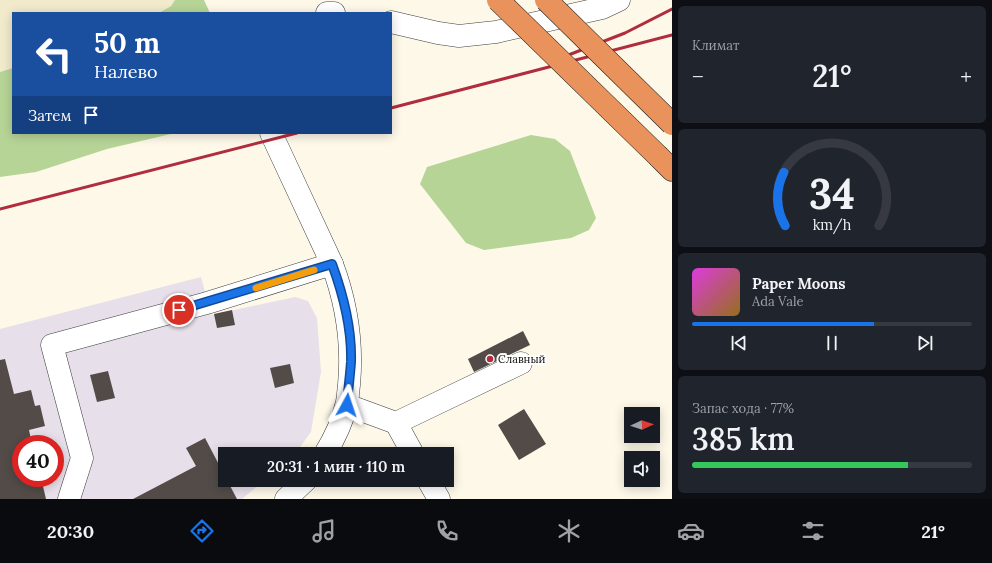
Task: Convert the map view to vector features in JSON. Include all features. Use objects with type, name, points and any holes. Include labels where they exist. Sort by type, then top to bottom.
[{"type":"highway","points":[[498,0],[665,163]]},
{"type":"highway","points":[[546,0],[672,124]]},
{"type":"street","points":[[392,22],[438,34],[459,36],[496,32],[602,8],[619,0]]},
{"type":"street","points":[[271,134],[332,264],[340,286],[348,324],[351,361],[347,405],[334,439],[329,447]]},
{"type":"street","points":[[69,499],[82,458],[52,345],[207,303],[332,264]]},
{"type":"street","points":[[396,423],[521,364]]},
{"type":"street","points":[[347,405],[396,423],[409,447]]},
{"type":"street","points":[[286,499],[299,487]]},
{"type":"street","points":[[432,487],[439,499]]},
{"type":"shaded area","points":[[0,0],[175,0],[171,6],[161,12],[12,12],[12,68],[0,72]]},
{"type":"shaded area","points":[[201,277],[211,315],[295,297],[308,301],[317,318],[321,372],[311,432],[300,447],[218,447],[218,487],[257,487],[242,499],[0,499],[0,329]]},
{"type":"green space","points":[[175,0],[204,0],[210,12],[161,12],[171,6]]},
{"type":"green space","points":[[12,68],[12,134],[171,134],[107,149],[36,172],[0,177],[0,72]]},
{"type":"green space","points":[[531,135],[555,139],[570,151],[596,218],[589,230],[571,238],[484,250],[466,243],[420,184],[427,167]]},
{"type":"building","points":[[232,310],[235,325],[217,328],[214,314]]},
{"type":"building","name":"Славный","points":[[523,331],[530,345],[474,372],[468,359]]},
{"type":"building","points":[[5,359],[14,394],[31,390],[35,406],[40,405],[45,426],[29,430],[30,435],[12,435],[12,487],[43,487],[46,499],[0,499],[0,360]]},
{"type":"building","points":[[290,364],[294,383],[275,388],[270,368]]},
{"type":"building","points":[[108,371],[115,398],[97,402],[90,375]]},
{"type":"building","points":[[524,409],[546,444],[519,460],[498,425]]},
{"type":"building","points":[[205,438],[218,463],[218,487],[231,487],[237,499],[133,499],[196,466],[186,448]]},
{"type":"railway","points":[[553,61],[625,33],[672,9]]},
{"type":"railway","points":[[392,108],[672,35]]},
{"type":"railway","points":[[0,209],[293,134]]},
{"type":"slow traffic","points":[[256,288],[314,270]]},
{"type":"place","name":"Славный","points":[[490,359]]},
{"type":"route","points":[[179,310],[207,303],[332,264],[340,286],[348,324],[351,361],[347,405]]}]
